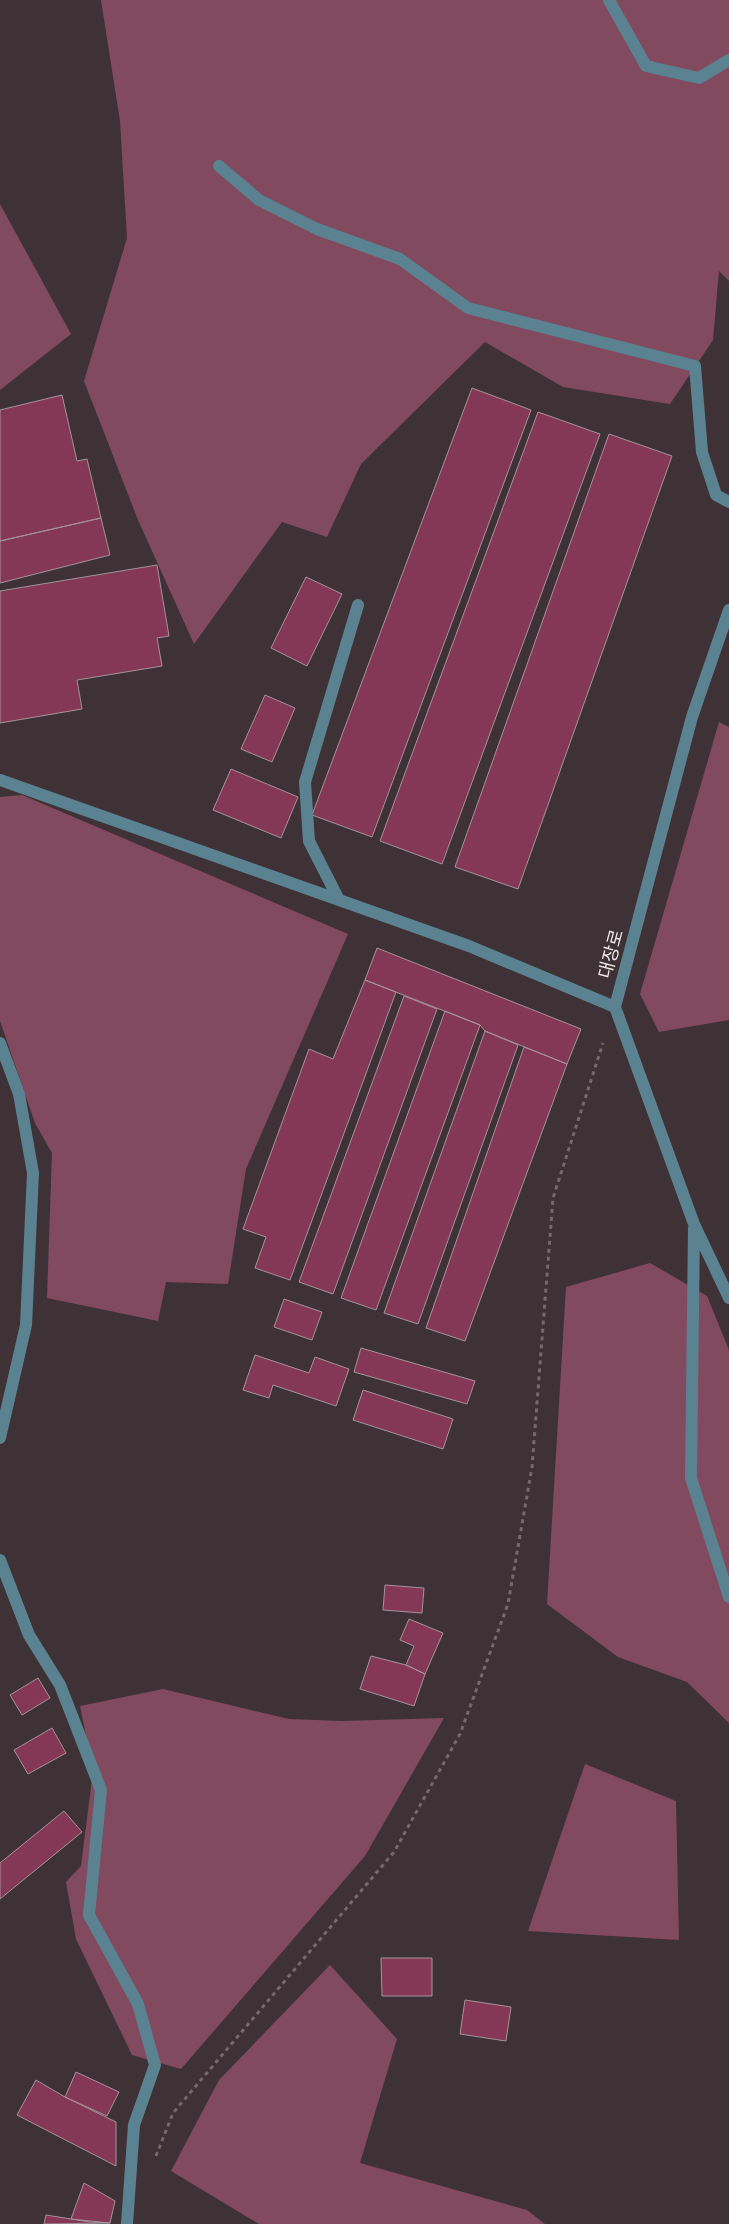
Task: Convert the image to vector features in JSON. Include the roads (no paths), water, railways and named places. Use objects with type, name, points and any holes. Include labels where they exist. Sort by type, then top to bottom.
[{"type":"street","points":[[609,0],[646,66],[698,78],[729,60]]},
{"type":"street","points":[[219,166],[260,200],[317,229],[400,259],[468,308],[695,366],[702,452],[716,495],[729,502]]},
{"type":"street","points":[[338,900],[309,841],[305,782],[358,606]]},
{"type":"street","name":"대장로","points":[[729,610],[692,717],[615,1006],[694,1224],[729,1298]]},
{"type":"street","points":[[0,780],[469,946],[615,1006]]},
{"type":"street","points":[[0,1043],[19,1094],[33,1173],[26,1325],[0,1438]]},
{"type":"street","points":[[694,1224],[691,1478],[729,1597]]},
{"type":"street","points":[[0,1560],[29,1635],[60,1685],[101,1790],[89,1915],[138,2004],[154,2065],[134,2126],[127,2224]]}]
